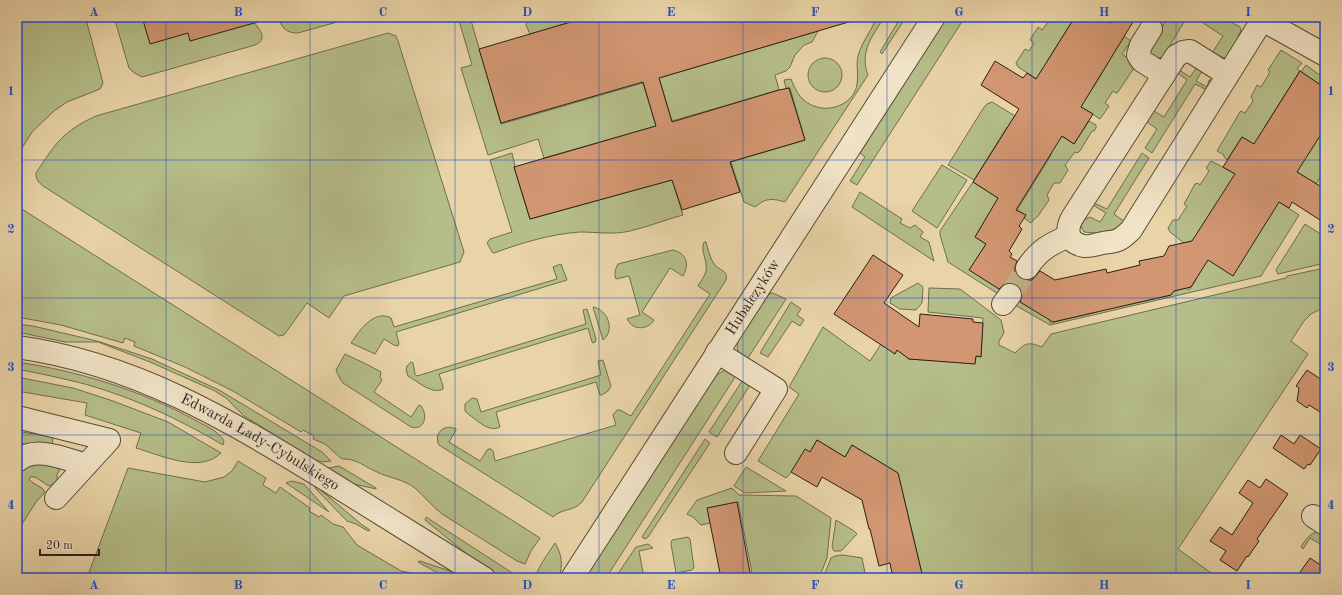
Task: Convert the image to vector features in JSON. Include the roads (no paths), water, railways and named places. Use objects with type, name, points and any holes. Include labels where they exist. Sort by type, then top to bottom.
[{"type":"street","name":"Hubalczyków","points":[[572,578],[934,17]]},
{"type":"street","points":[[1228,75],[1190,51],[1183,52],[1176,56],[1072,218],[1067,232],[1069,236],[1078,244],[1086,246],[1118,240],[1126,235],[1228,75],[1259,18],[1325,54]]},
{"type":"street","points":[[1151,29],[1141,44],[1138,55],[1142,61],[1164,75]]},
{"type":"street","points":[[1027,268],[1042,249],[1051,243],[1069,236]]},
{"type":"street","name":"Edwarda Łady-Cybulskiego","points":[[17,347],[45,351],[91,362],[159,387],[208,410],[271,445],[484,578]]},
{"type":"street","points":[[717,352],[776,389],[736,453]]},
{"type":"street","points":[[17,417],[109,440],[56,498]]},
{"type":"street","points":[[17,461],[25,456],[34,454],[52,455],[86,465]]},
{"type":"tunnel","points":[[1010,295],[1027,268]]}]
